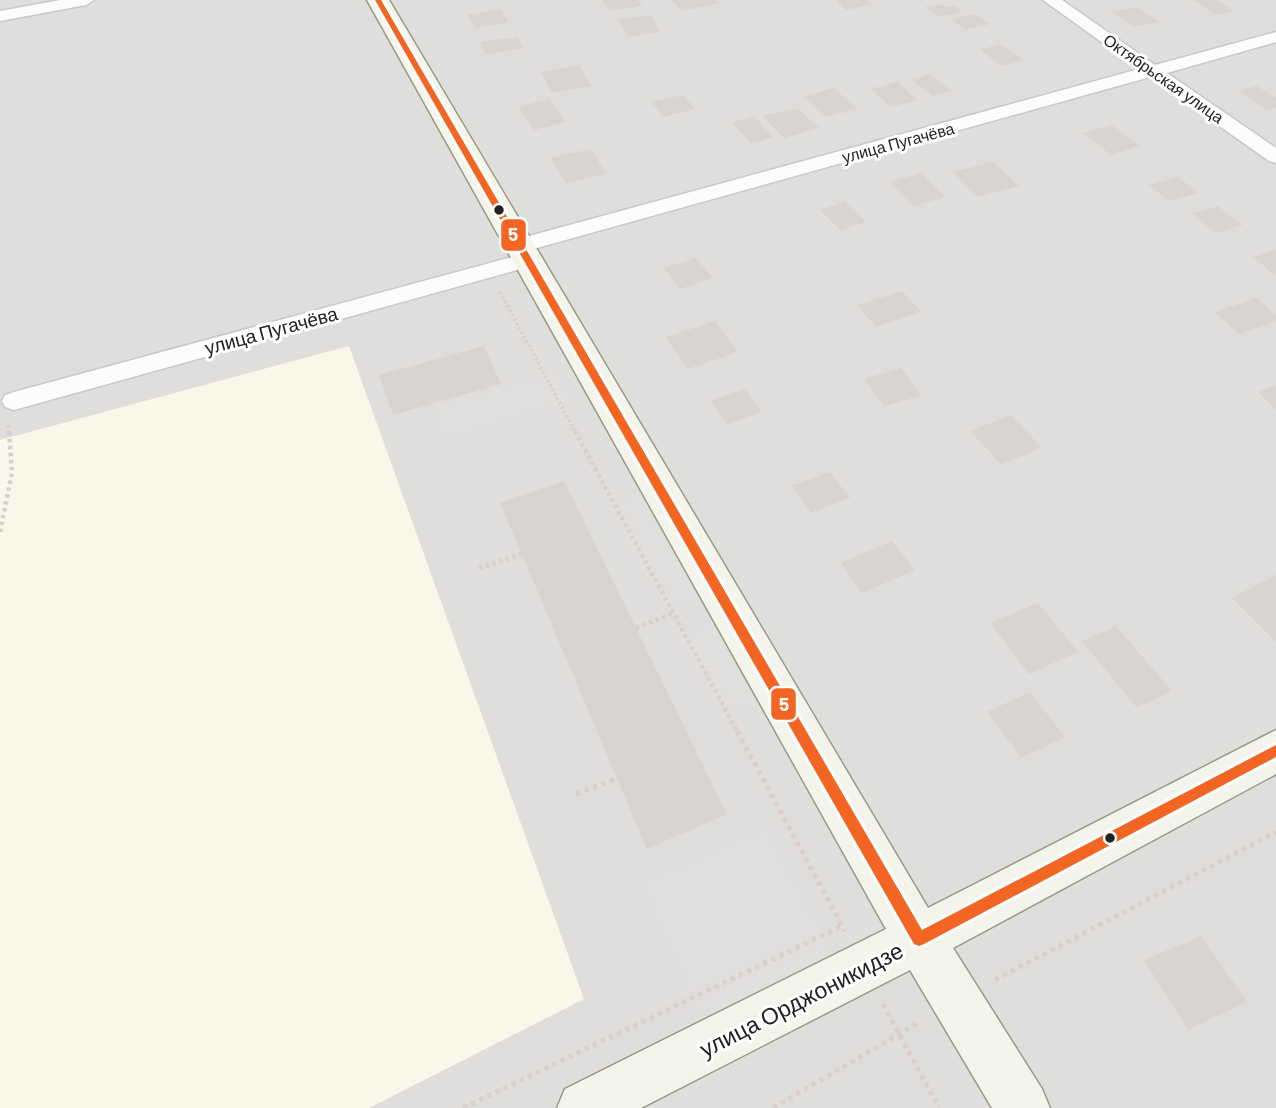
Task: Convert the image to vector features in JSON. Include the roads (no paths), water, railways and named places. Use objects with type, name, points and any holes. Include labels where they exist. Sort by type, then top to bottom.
[{"type":"main road","points":[[378,0],[919,939],[1023,1108]]},
{"type":"main road","name":"улица Орджоникидзе","points":[[584,1108],[853,946],[919,939],[1276,751]]},
{"type":"street","points":[[0,16],[86,0]]},
{"type":"street","name":"Октябрьская улица","points":[[1051,0],[1276,156]]},
{"type":"street","name":"улица Пугачёва","points":[[14,401],[488,271],[523,253],[1276,37]]}]
